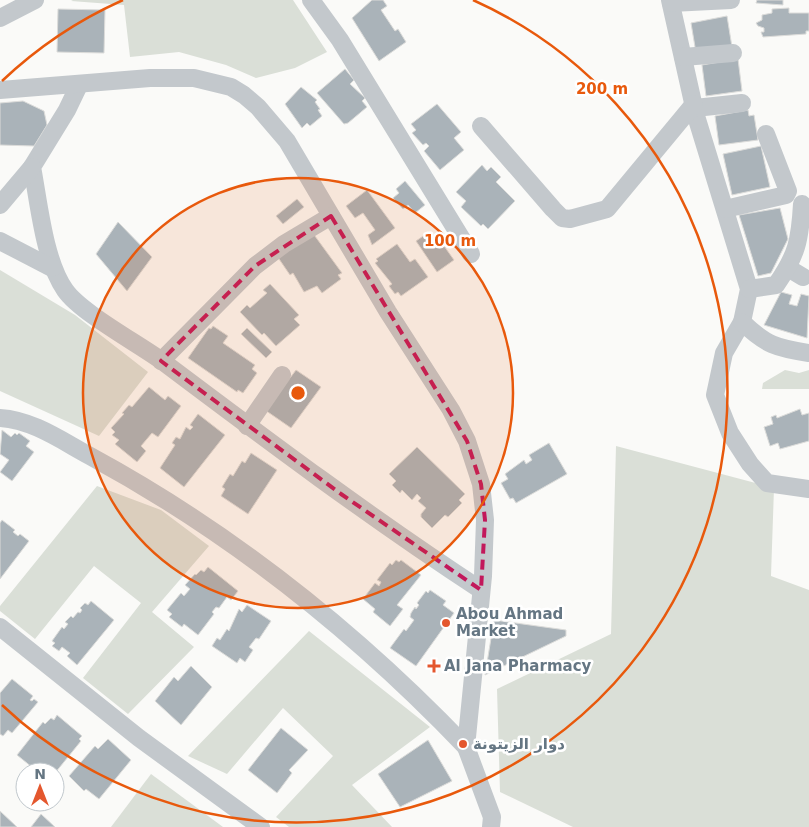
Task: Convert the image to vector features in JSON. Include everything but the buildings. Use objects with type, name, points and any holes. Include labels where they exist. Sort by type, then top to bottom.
[{"type":"street","points":[[0,18],[35,0]]},
{"type":"street","points":[[311,0],[340,40],[471,254]]},
{"type":"street","points":[[731,6],[672,5],[694,106],[749,289],[742,322],[724,353],[715,395],[730,432],[750,464],[767,483],[809,489]]},
{"type":"street","points":[[683,57],[733,53]]},
{"type":"street","points":[[0,90],[179,76],[231,87],[258,107],[287,140],[388,312],[451,410],[467,441],[481,484],[485,520],[481,590],[466,747]]},
{"type":"street","points":[[0,205],[32,166],[67,110],[79,85]]},
{"type":"street","points":[[481,126],[553,209],[562,218],[570,219],[607,209],[694,106],[742,103]]},
{"type":"street","points":[[725,209],[786,195],[788,191],[766,134]]},
{"type":"street","points":[[32,166],[52,268],[65,291],[82,306],[161,361],[247,426],[385,525],[481,590]]},
{"type":"street","points":[[749,289],[776,285],[788,268],[800,238],[802,204]]},
{"type":"street","points":[[161,361],[242,288],[284,244],[331,216]]},
{"type":"street","points":[[0,241],[52,268]]},
{"type":"street","points":[[788,268],[803,277]]},
{"type":"street","points":[[742,322],[759,339],[770,346],[809,353]]},
{"type":"street","points":[[247,426],[282,375]]},
{"type":"street","points":[[0,418],[28,424],[55,436],[118,472],[165,500],[287,584],[372,655],[466,747],[496,824]]},
{"type":"street","points":[[0,627],[139,738],[261,827]]},
{"type":"highlighted area","points":[[331,216],[467,441],[481,484],[485,520],[481,590],[341,494],[161,361],[255,266]]},
{"type":"shaded area","points":[[293,0],[327,52],[295,68],[256,78],[226,65],[179,52],[130,57],[124,5],[71,1]]},
{"type":"shaded area","points":[[0,270],[75,315],[148,372],[99,436],[0,391]]},
{"type":"shaded area","points":[[785,370],[799,373],[809,370],[809,389],[762,389],[763,383]]},
{"type":"shaded area","points":[[616,446],[774,488],[771,576],[809,590],[809,827],[573,827],[500,792],[497,689],[611,634]]},
{"type":"shaded area","points":[[97,486],[161,510],[209,546],[152,612],[194,647],[128,714],[83,678],[141,603],[94,566],[35,639],[0,611],[0,606]]},
{"type":"shaded area","points":[[309,631],[430,727],[352,785],[392,827],[289,827],[276,817],[333,756],[283,708],[227,774],[188,756]]},
{"type":"shaded area","points":[[151,774],[223,827],[111,827]]},
{"type":"place","name":"Abou Ahmad Market","points":[[446,623]]},
{"type":"place","name":"Al Jana Pharmacy","points":[[434,666]]},
{"type":"place","name":"دوار الزيتونة","points":[[463,744]]}]
